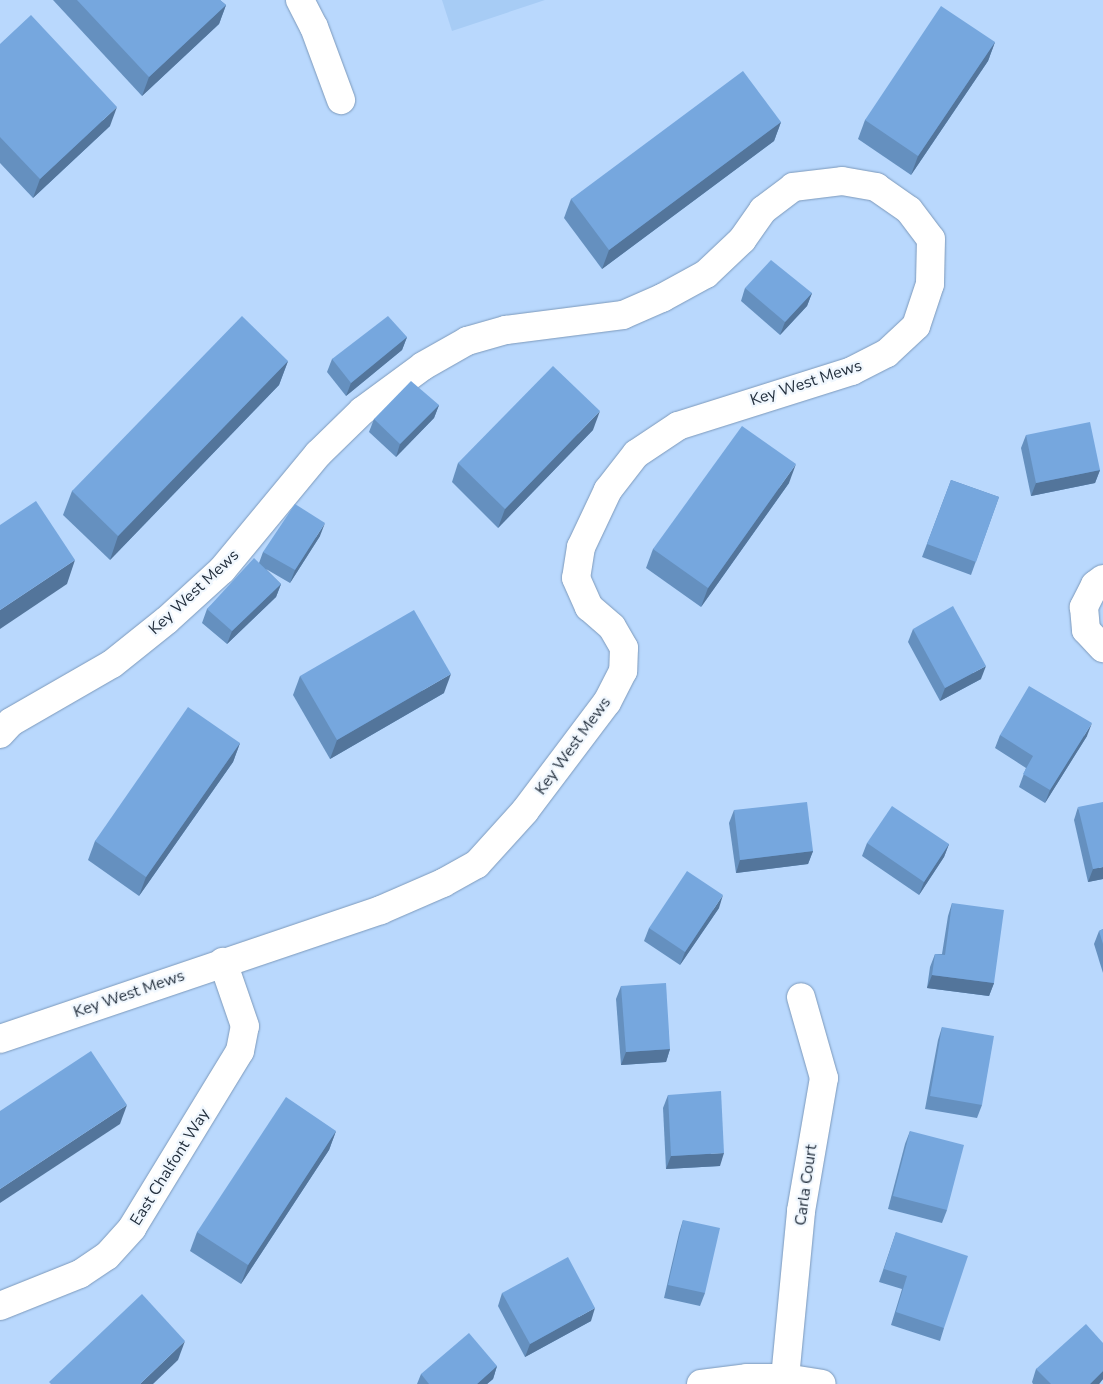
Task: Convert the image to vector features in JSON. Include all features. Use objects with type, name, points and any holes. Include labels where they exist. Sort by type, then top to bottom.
[{"type":"street","points":[[300,0],[314,27],[341,100]]},
{"type":"street","name":"Key West Mews","points":[[0,734],[12,722],[112,664],[167,620],[222,570],[318,454],[362,411],[430,362],[468,341],[506,330],[623,314],[662,298],[706,274],[742,240],[763,210],[793,187],[842,181],[876,187],[909,210],[931,240],[930,284],[916,326],[887,353],[852,371],[678,426],[636,454],[608,490],[581,547],[576,578],[589,607],[612,627],[624,648],[623,671],[607,702],[525,811],[477,864],[443,883],[381,910],[0,1039]]},
{"type":"street","points":[[1103,578],[1095,585],[1084,606],[1086,630],[1103,648]]},
{"type":"street","name":"East Chalfont Way","points":[[0,1306],[80,1274],[107,1256],[132,1228],[240,1051],[245,1026],[223,962]]},
{"type":"street","name":"Carla Court","points":[[785,1378],[801,1211],[824,1078],[801,997]]},
{"type":"street","points":[[701,1384],[747,1378],[785,1378],[822,1384]]},
{"type":"shaded area","points":[[442,0],[545,0],[452,31]]},
{"type":"building","points":[[77,0],[220,0],[226,5],[149,77]]},
{"type":"building","points":[[941,6],[995,42],[918,156],[865,120]]},
{"type":"building","points":[[31,15],[117,107],[40,179],[0,137],[0,44]]},
{"type":"building","points":[[743,71],[781,122],[609,250],[571,199]]},
{"type":"building","points":[[771,260],[812,293],[785,322],[745,288]]},
{"type":"building","points":[[242,316],[288,361],[118,536],[72,491]]},
{"type":"building","points":[[388,316],[407,337],[351,383],[332,359]]},
{"type":"building","points":[[553,366],[600,411],[505,509],[458,463]]},
{"type":"building","points":[[411,381],[439,405],[400,444],[374,419]]},
{"type":"building","points":[[1090,422],[1100,470],[1036,483],[1026,435]]},
{"type":"building","points":[[742,426],[796,464],[708,588],[653,549]]},
{"type":"building","points":[[951,480],[999,497],[976,562],[927,544]]},
{"type":"building","points":[[36,501],[75,560],[0,610],[0,525]]},
{"type":"building","points":[[295,504],[325,523],[295,570],[263,552]]},
{"type":"building","points":[[254,558],[281,584],[232,631],[207,609]]},
{"type":"building","points":[[953,606],[986,666],[945,688],[913,629]]},
{"type":"building","points":[[414,610],[451,674],[337,740],[300,676]]},
{"type":"building","points":[[1029,686],[1092,723],[1050,790],[1023,774],[1033,756],[1000,735]]},
{"type":"building","points":[[188,707],[240,743],[146,877],[95,841]]},
{"type":"building","points":[[807,802],[813,851],[740,860],[734,810]]},
{"type":"building","points":[[1103,802],[1103,867],[1093,869],[1078,807]]},
{"type":"building","points":[[892,806],[949,844],[924,882],[867,843]]},
{"type":"building","points":[[687,871],[723,895],[685,952],[649,928]]},
{"type":"building","points":[[952,903],[1004,910],[994,983],[932,975],[935,954],[945,955]]},
{"type":"building","points":[[1103,929],[1103,944],[1099,931]]},
{"type":"building","points":[[666,983],[670,1049],[626,1052],[621,986]]},
{"type":"building","points":[[942,1027],[994,1036],[982,1105],[930,1096]]},
{"type":"building","points":[[91,1051],[127,1105],[0,1189],[0,1111]]},
{"type":"building","points":[[721,1091],[724,1153],[671,1156],[668,1095]]},
{"type":"building","points":[[286,1097],[336,1131],[248,1265],[197,1232]]},
{"type":"building","points":[[910,1131],[964,1145],[947,1210],[893,1196]]},
{"type":"building","points":[[683,1220],[720,1228],[705,1293],[668,1285]]},
{"type":"building","points":[[896,1232],[968,1256],[944,1328],[896,1312],[907,1276],[884,1269]]},
{"type":"building","points":[[568,1257],[595,1308],[530,1344],[502,1293]]},
{"type":"building","points":[[142,1294],[185,1341],[140,1384],[51,1384],[49,1382]]},
{"type":"building","points":[[1086,1324],[1103,1343],[1103,1371],[1090,1384],[1051,1384],[1036,1369]]},
{"type":"building","points":[[469,1333],[497,1366],[477,1384],[429,1384],[421,1374]]}]
